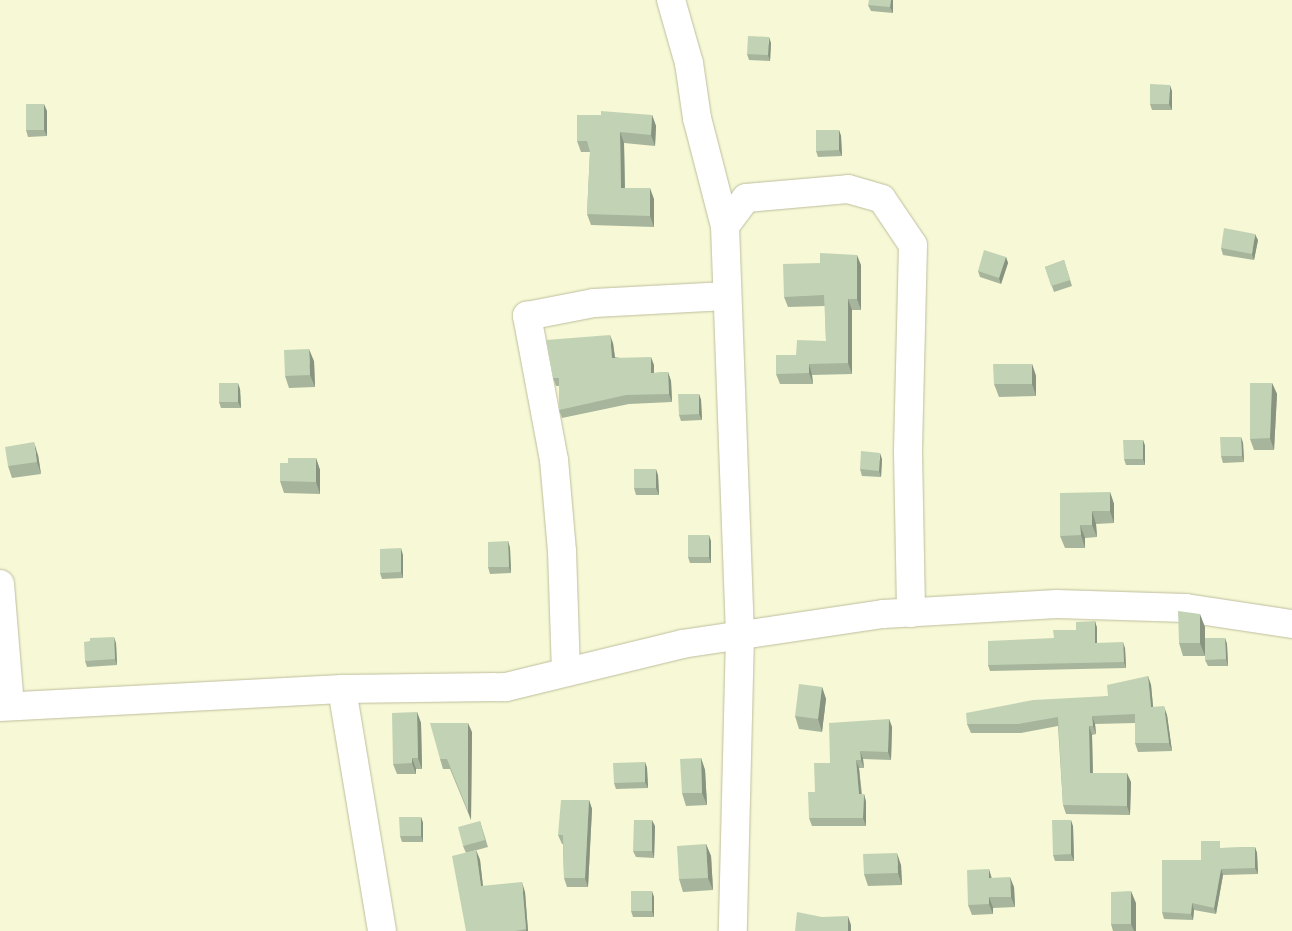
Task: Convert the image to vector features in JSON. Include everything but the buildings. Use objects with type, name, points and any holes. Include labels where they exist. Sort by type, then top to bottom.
[{"type":"street","points":[[671,0],[689,63],[697,118],[725,226],[740,635],[733,931]]},
{"type":"street","points":[[725,226],[746,198],[848,189],[882,199],[913,245],[908,453],[911,613]]},
{"type":"street","points":[[566,672],[562,551],[554,460],[527,316],[594,303],[728,296]]},
{"type":"street","points":[[0,584],[5,706],[342,689],[506,687],[682,644],[883,614],[1077,605],[1186,608],[1292,624]]},
{"type":"street","points":[[342,689],[382,931]]}]
